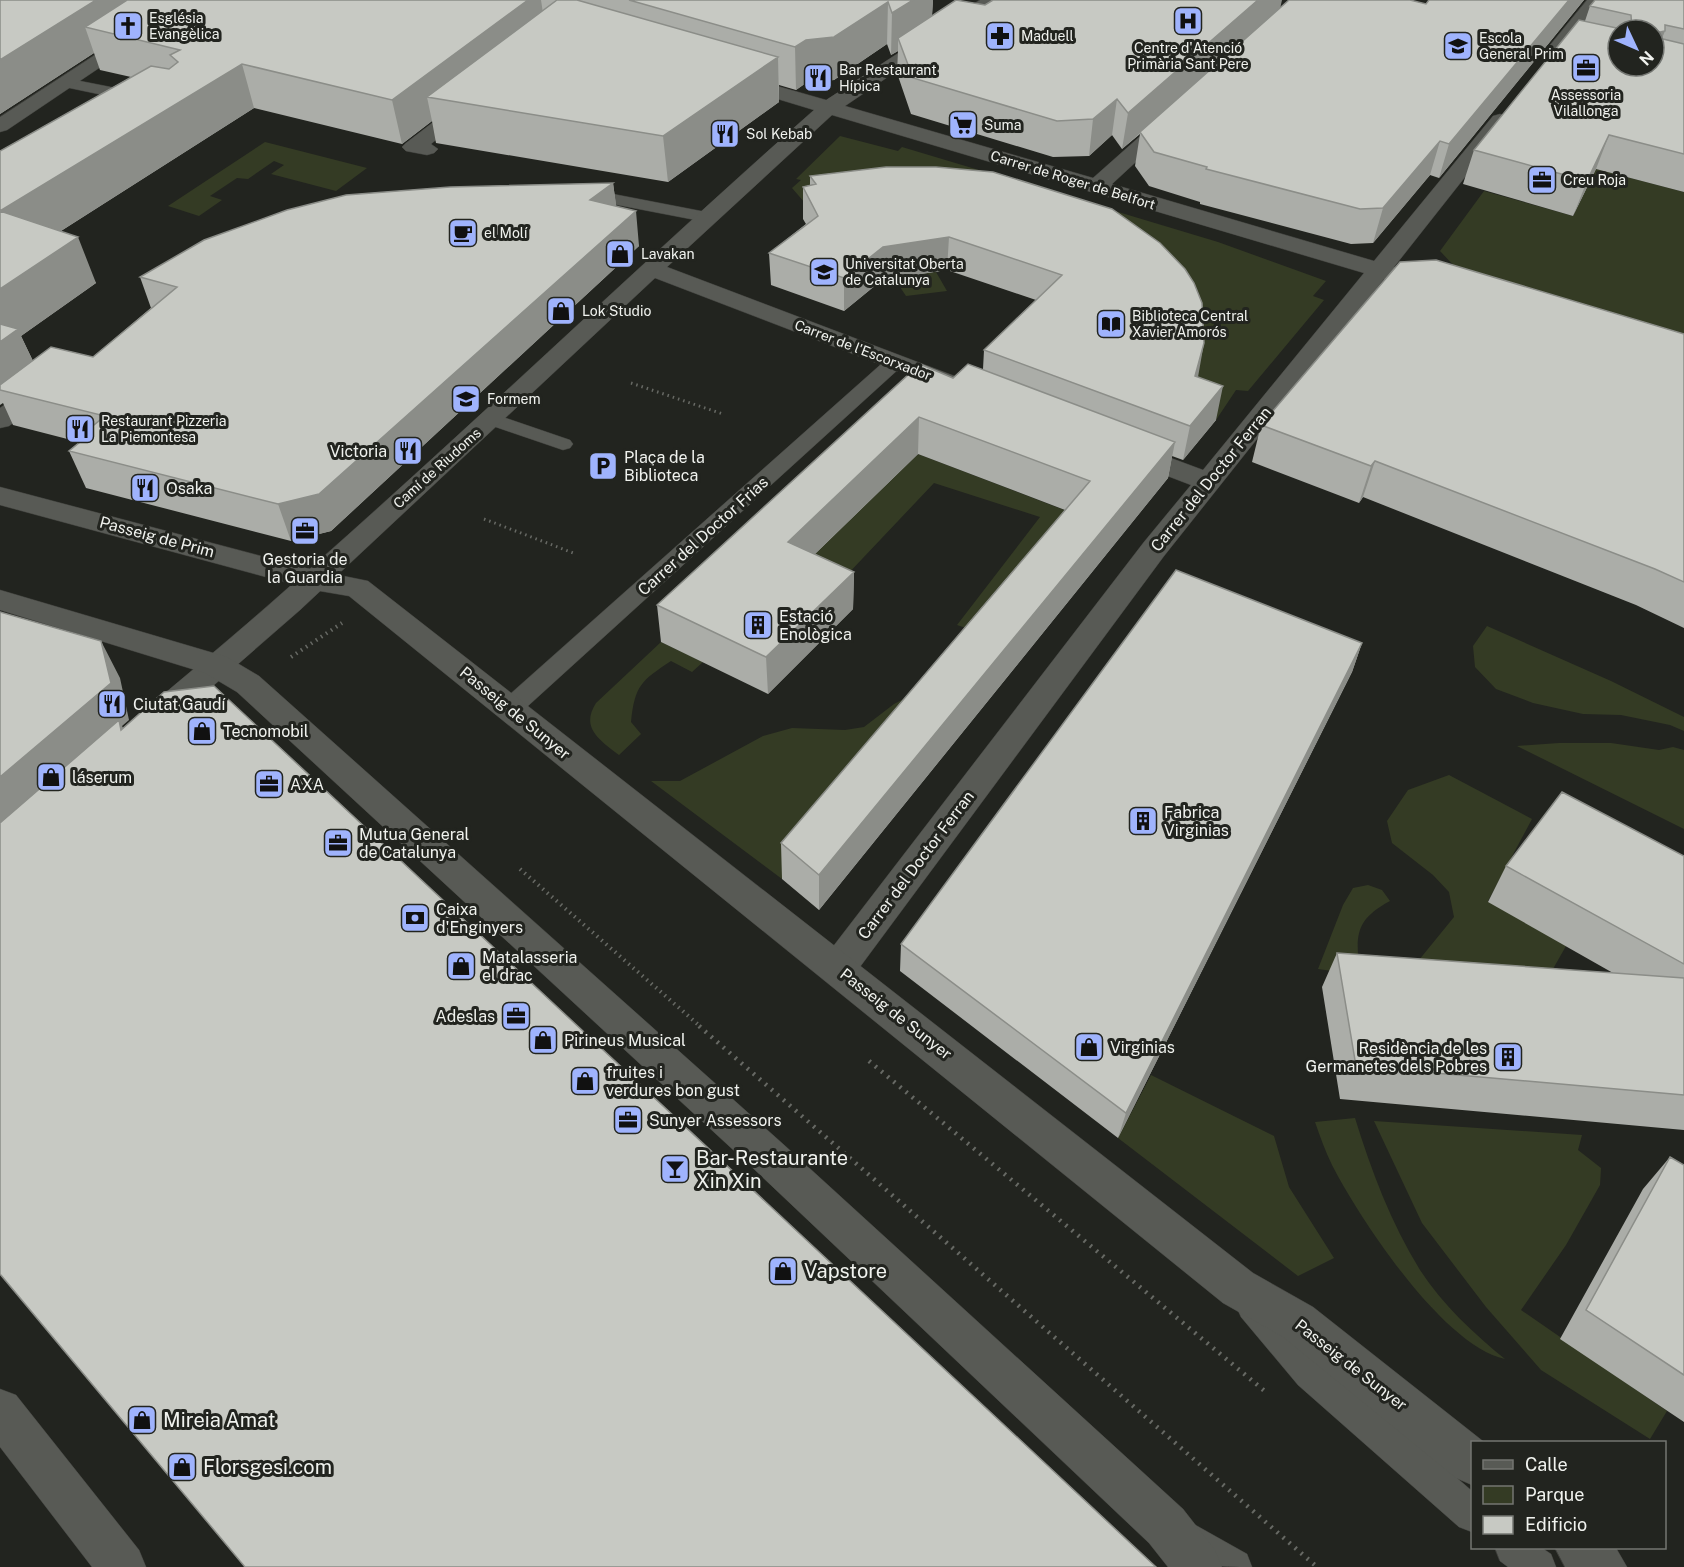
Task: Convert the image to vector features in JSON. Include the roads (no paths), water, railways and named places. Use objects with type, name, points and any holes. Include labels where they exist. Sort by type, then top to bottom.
[{"type":"street","points":[[0,126],[191,0]]},
{"type":"street","name":"Camí de Riudoms","points":[[131,740],[216,664],[265,625],[491,419],[706,217],[828,108],[992,0]]},
{"type":"street","points":[[1540,70],[1573,46],[1597,0]]},
{"type":"street","name":"Carrer de Roger de Belfort","points":[[722,76],[1457,293]]},
{"type":"street","points":[[427,149],[413,147],[485,92]]},
{"type":"street","name":"Carrer del Doctor Ferran","points":[[837,968],[1154,549],[1518,98]]},
{"type":"street","points":[[1096,187],[1183,109]]},
{"type":"street","name":"Carrer de l'Escorxador","points":[[652,269],[974,392]]},
{"type":"street","points":[[0,420],[54,380]]},
{"type":"street","points":[[1107,443],[1208,482]]},
{"type":"street","name":"Passeig de Prim","points":[[0,496],[314,580]]},
{"type":"street","name":"Passeig de Sunyer","points":[[314,580],[358,588],[1238,1288],[1298,1322],[1471,1460]]},
{"type":"street","points":[[0,600],[216,664],[248,684],[418,841],[769,1157],[1166,1526],[1198,1567]]},
{"type":"street","points":[[0,1410],[122,1567]]},
{"type":"street","points":[[1580,1549],[1603,1567]]},
{"type":"lane","points":[[65,83],[159,101]]},
{"type":"lane","points":[[566,190],[706,217]]},
{"type":"lane","name":"Carrer del Doctor Frias","points":[[509,709],[895,362]]},
{"type":"lane","points":[[491,419],[563,444]]},
{"type":"lane","points":[[1238,1288],[1310,1373],[1471,1512]]},
{"type":"lane","points":[[1166,1526],[1234,1567]]},
{"type":"lane","points":[[1514,1549],[1538,1567]]},
{"type":"place","name":"Centre d'Atenció Primària Sant Pere","points":[[1188,21]]},
{"type":"place","name":"Església Evangèlica","points":[[128,26]]},
{"type":"place","name":"Maduell","points":[[1000,36]]},
{"type":"place","name":"Escola General Prim","points":[[1458,46]]},
{"type":"place","name":"Assessoria Vilallonga","points":[[1586,68]]},
{"type":"place","name":"Bar Restaurant Hípica","points":[[818,78]]},
{"type":"place","name":"Suma","points":[[963,125]]},
{"type":"place","name":"Sol Kebab","points":[[725,134]]},
{"type":"place","name":"Creu Roja","points":[[1542,180]]},
{"type":"place","name":"el Molí","points":[[463,233]]},
{"type":"place","name":"Lavakan","points":[[620,254]]},
{"type":"place","name":"Universitat Oberta de Catalunya","points":[[824,272]]},
{"type":"place","name":"Lok Studio","points":[[561,311]]},
{"type":"place","name":"Biblioteca Central Xavier Amorós","points":[[1111,324]]},
{"type":"place","name":"Formem","points":[[466,399]]},
{"type":"place","name":"Restaurant Pizzeria La Piemontesa","points":[[80,429]]},
{"type":"place","name":"Victoria","points":[[408,451]]},
{"type":"place","name":"Plaça de la Biblioteca","points":[[603,466]]},
{"type":"place","name":"Osaka","points":[[145,488]]},
{"type":"place","name":"Gestoria de la Guardia","points":[[305,531]]},
{"type":"place","name":"Estació Enològica","points":[[758,625]]},
{"type":"place","name":"Ciutat Gaudí","points":[[112,704]]},
{"type":"place","name":"Tecnomobil","points":[[202,731]]},
{"type":"place","name":"láserum","points":[[51,777]]},
{"type":"place","name":"AXA","points":[[269,784]]},
{"type":"place","name":"Fabrica Virginias","points":[[1143,821]]},
{"type":"place","name":"Mutua General de Catalunya","points":[[338,843]]},
{"type":"place","name":"Caixa d'Enginyers","points":[[415,918]]},
{"type":"place","name":"Matalasseria el drac","points":[[461,966]]},
{"type":"place","name":"Adeslas","points":[[516,1016]]},
{"type":"place","name":"Pirineus Musical","points":[[543,1040]]},
{"type":"place","name":"Virginias","points":[[1089,1047]]},
{"type":"place","name":"Residència de les Germanetes dels Pobres","points":[[1508,1057]]},
{"type":"place","name":"fruites i verdures bon gust","points":[[585,1081]]},
{"type":"place","name":"Sunyer Assessors","points":[[628,1120]]},
{"type":"place","name":"Bar-Restaurante Xin Xin","points":[[675,1169]]},
{"type":"place","name":"Vapstore","points":[[783,1271]]},
{"type":"place","name":"Mireia Amat","points":[[142,1420]]},
{"type":"place","name":"Florsgesi.com","points":[[182,1467]]}]
